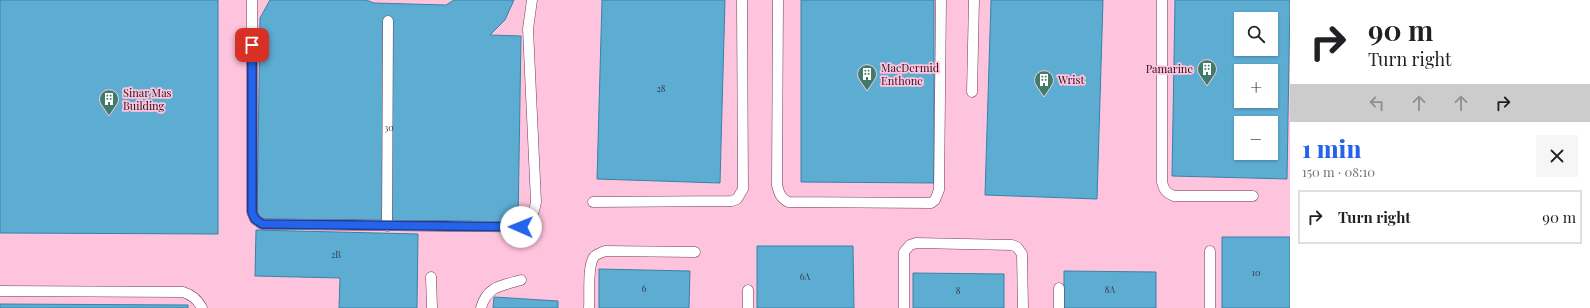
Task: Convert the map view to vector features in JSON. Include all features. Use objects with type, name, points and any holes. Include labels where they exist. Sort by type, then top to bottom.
[{"type":"lane","points":[[252,0],[252,212],[255,219],[262,224],[521,227],[526,224],[534,212],[536,202],[528,29],[532,0]]},
{"type":"lane","points":[[593,202],[732,201],[737,199],[743,189],[742,0]]},
{"type":"lane","points":[[778,0],[777,185],[779,194],[788,202],[923,203],[931,203],[935,200],[939,190],[941,0]]},
{"type":"lane","points":[[972,92],[974,0]]},
{"type":"lane","points":[[1162,0],[1162,182],[1164,190],[1168,194],[1174,196],[1253,196]]},
{"type":"lane","points":[[387,226],[388,21]]},
{"type":"lane","points":[[904,308],[904,252],[910,245],[916,243],[1012,245],[1017,247],[1022,254],[1023,308]]},
{"type":"lane","points":[[589,308],[591,264],[594,257],[599,253],[605,251],[695,252]]},
{"type":"lane","points":[[1210,251],[1210,308]]},
{"type":"lane","points":[[431,277],[432,308]]},
{"type":"lane","points":[[481,308],[483,300],[491,289],[521,280]]},
{"type":"lane","points":[[1059,288],[1059,308]]},
{"type":"lane","points":[[748,290],[748,308]]},
{"type":"lane","points":[[0,291],[183,292],[190,295],[202,308]]},
{"type":"building","name":"Sinar Mas Building","points":[[0,0],[218,0],[218,234],[0,233]]},
{"type":"building","points":[[270,0],[366,0],[374,3],[446,5],[454,0],[514,0],[505,20],[490,35],[521,36],[518,225],[257,219],[260,18]]},
{"type":"building","points":[[602,0],[725,0],[720,183],[597,179]]},
{"type":"building","name":"MacDermid Enthone","points":[[801,0],[934,0],[934,183],[801,182]]},
{"type":"building","name":"Wrist","points":[[991,0],[1103,0],[1097,199],[985,195]]},
{"type":"building","name":"Pamarine","points":[[1175,0],[1290,0],[1287,179],[1172,176]]},
{"type":"building","points":[[256,230],[418,234],[417,308],[339,308],[340,278],[255,276]]},
{"type":"building","points":[[1222,237],[1290,237],[1290,308],[1222,308]]},
{"type":"building","points":[[757,246],[853,246],[854,308],[757,308]]},
{"type":"building","points":[[599,269],[690,271],[689,308],[599,308]]},
{"type":"building","points":[[1064,271],[1156,272],[1156,308],[1064,308]]},
{"type":"building","points":[[913,273],[1004,274],[1004,308],[913,308]]},
{"type":"building","points":[[494,297],[558,301],[558,308],[493,308]]},
{"type":"building","points":[[0,304],[188,305],[188,308],[0,308]]},
{"type":"place","name":"Pamarine","points":[[1207,86]]},
{"type":"place","name":"MacDermid Enthone","points":[[867,91]]},
{"type":"place","name":"Wrist","points":[[1044,97]]},
{"type":"place","name":"Sinar Mas Building","points":[[109,116]]},
{"type":"route","points":[[252,45],[252,212],[255,219],[262,224],[521,227]]}]
